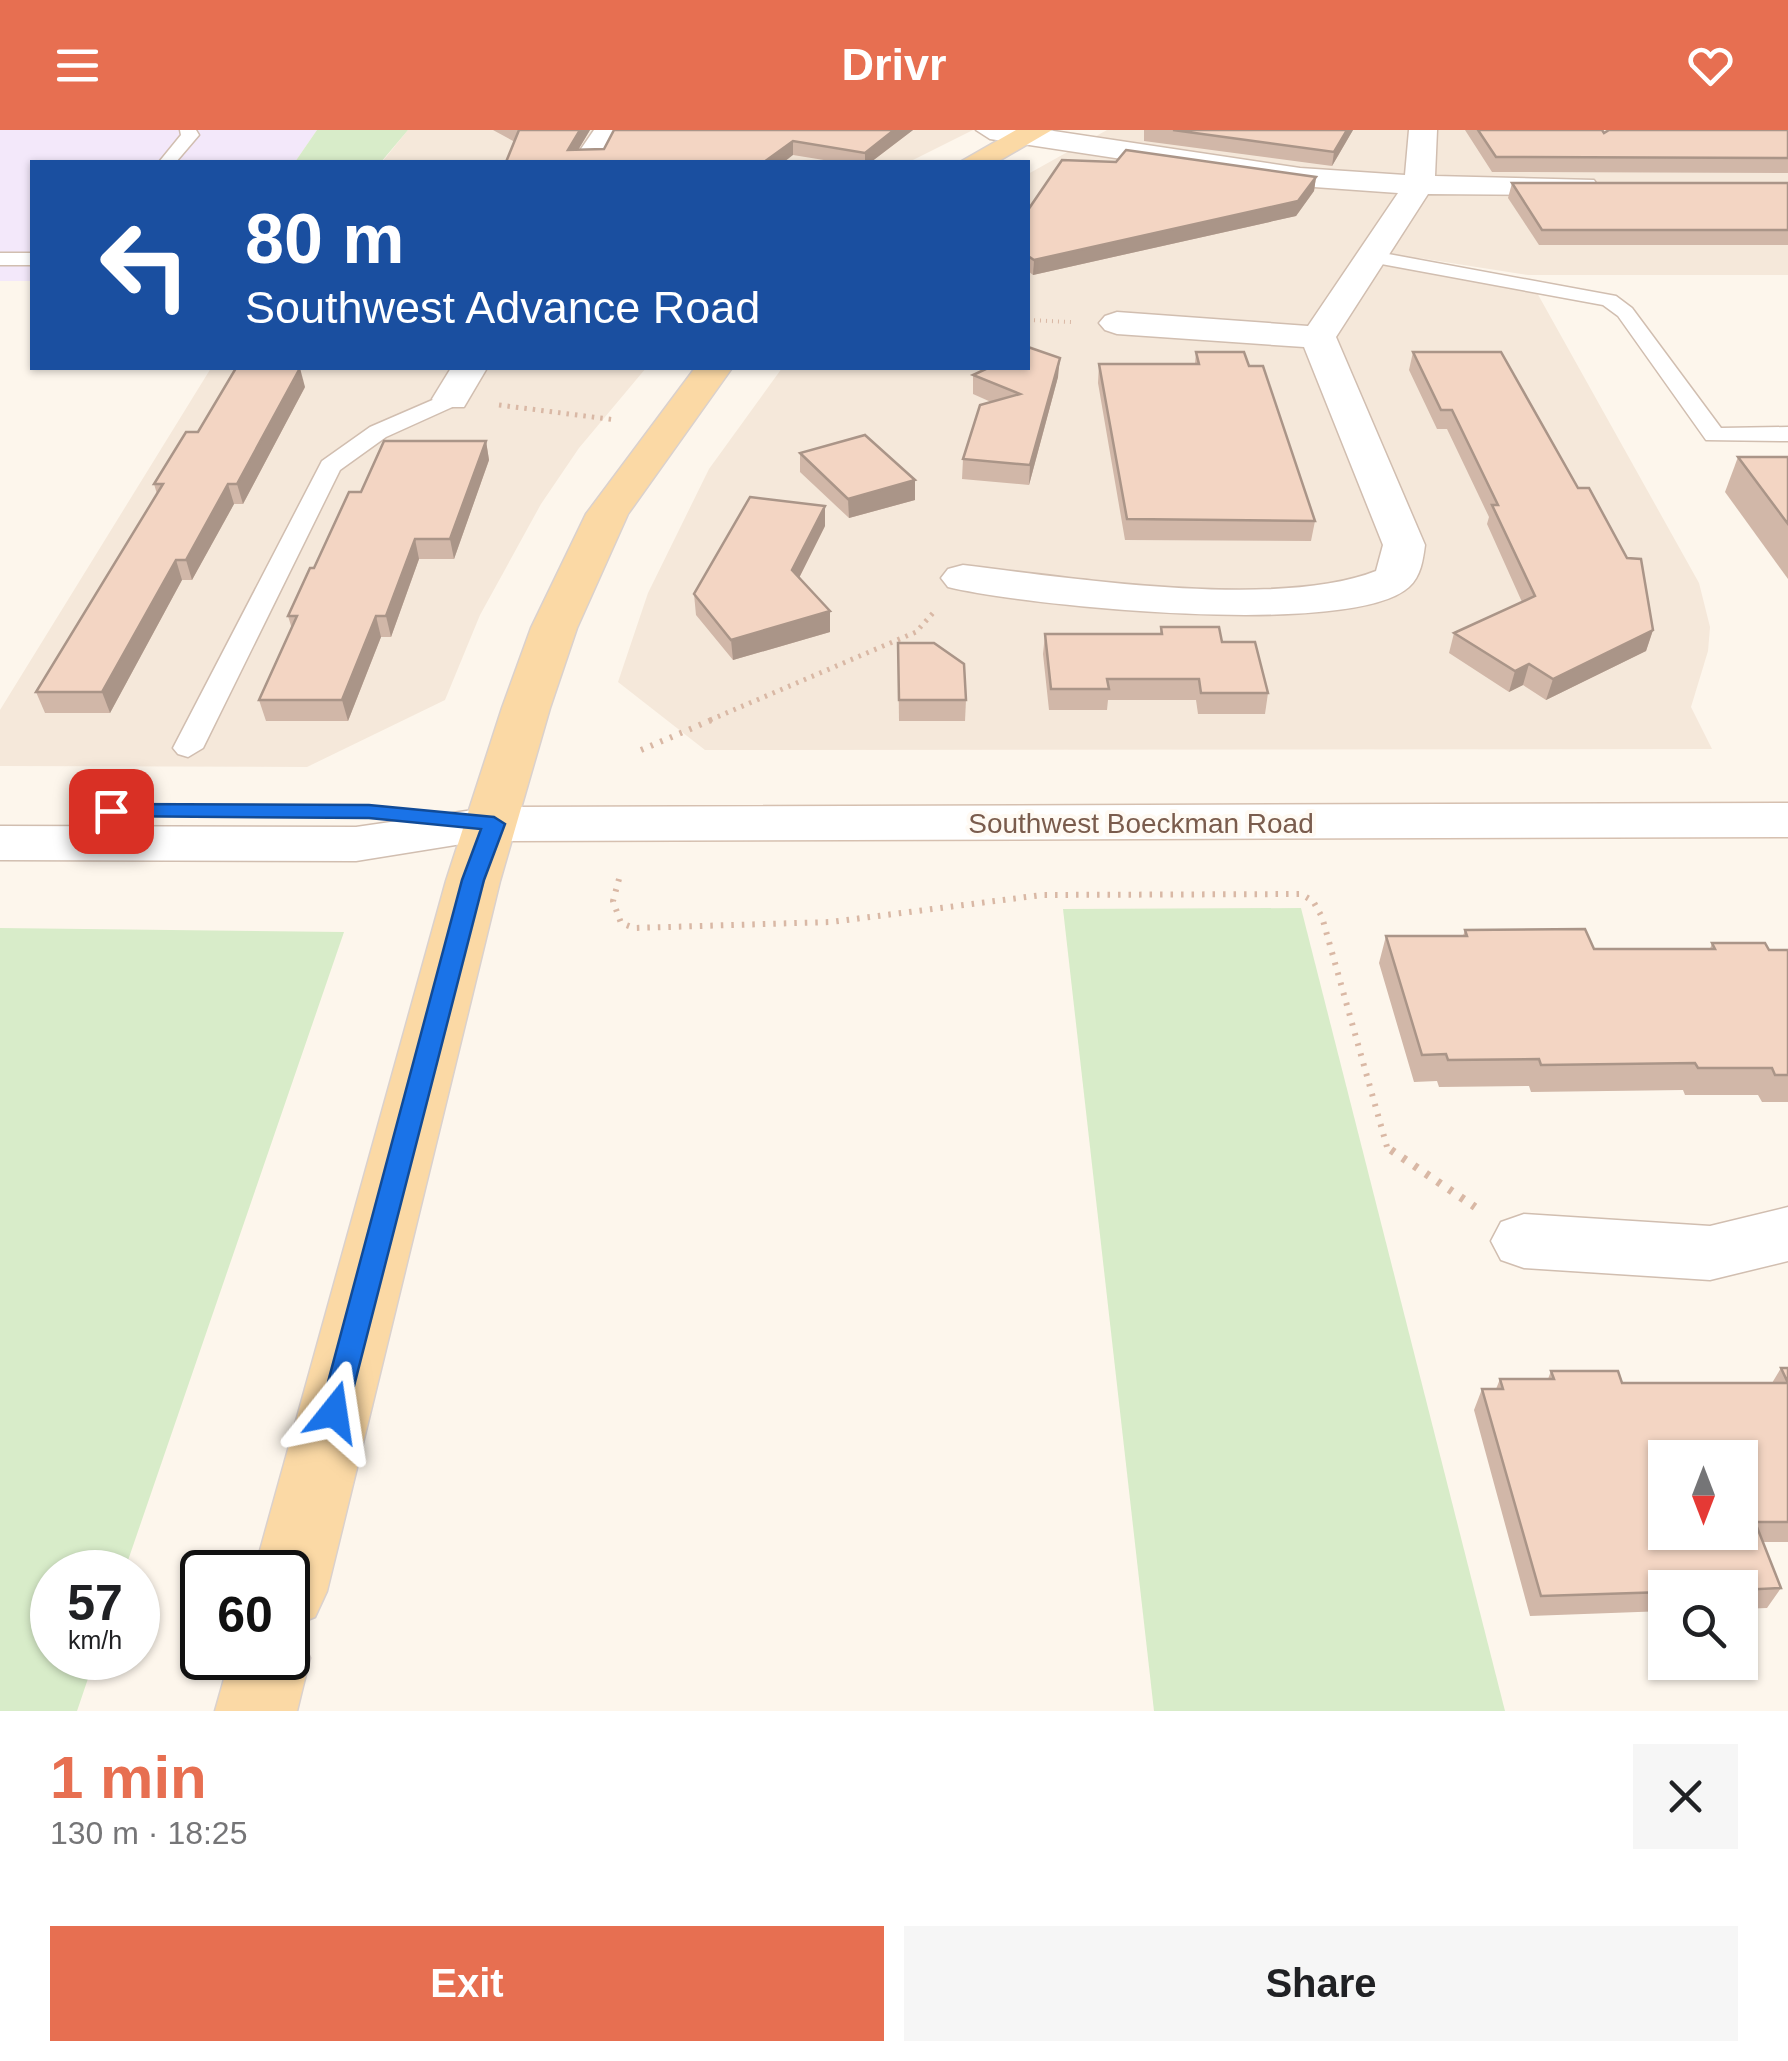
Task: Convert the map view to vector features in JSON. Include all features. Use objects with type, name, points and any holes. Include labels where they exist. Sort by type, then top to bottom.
[{"type":"main road","points":[[979,160],[1033,133]]},
{"type":"main road","points":[[299,1550],[473,880],[494,824],[526,708],[567,598],[606,514],[667,426],[712,370]]},
{"type":"main road","points":[[256,1711],[264,1680]]},
{"type":"street","points":[[589,160],[608,130]]},
{"type":"street","points":[[990,130],[1033,133],[1300,177],[1419,186],[1617,186]]},
{"type":"street","points":[[1318,337],[1419,186],[1424,130]]},
{"type":"street","points":[[1118,323],[1318,337]]},
{"type":"street","points":[[963,578],[1147,597],[1278,600],[1320,598],[1390,581],[1399,570],[1404,545],[1318,337]]},
{"type":"street","points":[[0,811],[369,812],[494,824]]},
{"type":"street","name":"Southwest Boeckman Road","points":[[494,824],[1788,820]]},
{"type":"street","points":[[0,842],[356,844],[494,824]]},
{"type":"street","points":[[1524,1241],[1710,1253],[1788,1234]]},
{"type":"lane","points":[[169,160],[190,134],[188,130]]},
{"type":"lane","points":[[1372,257],[1609,300],[1625,312],[1714,435],[1788,434]]},
{"type":"lane","points":[[0,259],[30,259]]},
{"type":"lane","points":[[188,748],[330,466],[460,383]]},
{"type":"path","points":[[460,383],[667,426]]},
{"type":"path","points":[[642,750],[916,632],[963,578]]},
{"type":"path","points":[[620,878],[613,888],[613,905],[621,923],[634,928],[831,922],[1042,894],[1301,894],[1313,901],[1322,917],[1387,1147],[1524,1241]]},
{"type":"shaded area","points":[[0,130],[317,130],[296,160],[30,160],[30,281],[0,281]]},
{"type":"shaded area","points":[[408,130],[973,130],[913,160],[384,160]]},
{"type":"shaded area","points":[[1107,130],[1788,130],[1788,275],[1528,275],[1419,258],[1413,270],[1536,291],[1699,583],[1710,627],[1708,651],[1691,707],[1712,749],[705,750],[618,682],[648,593],[709,469],[781,370],[1030,370],[1030,173]]},
{"type":"shaded area","points":[[210,370],[644,370],[579,448],[541,504],[480,615],[445,700],[307,767],[0,766],[0,710]]},
{"type":"green space","points":[[317,130],[408,130],[383,160],[296,160]]},
{"type":"green space","points":[[1301,908],[1505,1711],[1154,1711],[1063,909]]},
{"type":"green space","points":[[0,928],[344,932],[132,1550],[30,1550],[30,1680],[88,1680],[77,1711],[0,1711]]},
{"type":"building","points":[[519,130],[580,130],[568,150],[604,149],[614,130],[894,130],[865,153],[793,141],[767,160],[507,160]]},
{"type":"building","points":[[1173,130],[1347,130],[1334,152]]},
{"type":"building","points":[[1478,130],[1788,130],[1788,158],[1496,157]]},
{"type":"building","points":[[1126,150],[1316,177],[1298,201],[1034,260],[1030,257],[1030,207],[1062,160],[1116,162]]},
{"type":"building","points":[[1512,183],[1788,183],[1788,230],[1542,230]]},
{"type":"building","points":[[1030,348],[1060,358],[1030,465],[963,459],[980,405],[1020,394],[973,375],[984,370],[1030,370]]},
{"type":"building","points":[[1196,352],[1244,352],[1249,366],[1263,366],[1315,521],[1127,519],[1099,364],[1199,364]]},
{"type":"building","points":[[1413,352],[1501,352],[1578,488],[1589,488],[1627,558],[1641,559],[1653,630],[1553,679],[1529,664],[1515,671],[1454,633],[1535,596],[1492,505],[1498,505],[1452,410],[1441,410]]},
{"type":"building","points":[[235,370],[299,370],[237,484],[228,484],[186,560],[176,560],[102,692],[36,692],[163,484],[154,484],[186,432],[198,432]]},
{"type":"building","points":[[865,435],[915,480],[848,499],[800,453]]},
{"type":"building","points":[[384,441],[486,441],[450,539],[415,539],[386,616],[376,616],[342,700],[259,700],[297,616],[288,616],[310,568],[314,568],[349,492],[361,492]]},
{"type":"building","points":[[1738,457],[1788,457],[1788,524]]},
{"type":"building","points":[[750,497],[825,506],[792,570],[830,611],[731,640],[694,594]]},
{"type":"building","points":[[1161,627],[1219,627],[1222,642],[1255,642],[1268,693],[1201,693],[1199,679],[1107,679],[1109,689],[1051,689],[1045,634],[1162,634]]},
{"type":"building","points":[[898,643],[934,643],[964,664],[966,700],[899,700]]},
{"type":"building","points":[[1585,929],[1594,949],[1715,949],[1712,943],[1765,943],[1769,950],[1788,950],[1788,1075],[1775,1075],[1772,1068],[1698,1068],[1695,1063],[1541,1065],[1539,1059],[1448,1060],[1446,1054],[1422,1055],[1386,936],[1467,936],[1465,930]]},
{"type":"building","points":[[1551,1371],[1618,1371],[1622,1383],[1788,1383],[1788,1522],[1758,1522],[1758,1440],[1648,1440],[1648,1550],[1758,1550],[1758,1530],[1781,1588],[1758,1589],[1758,1570],[1648,1570],[1648,1593],[1541,1596],[1482,1389],[1503,1389],[1500,1379],[1554,1379]]},
{"type":"route","points":[[111,811],[369,812],[494,824],[473,880],[334,1412]]}]
